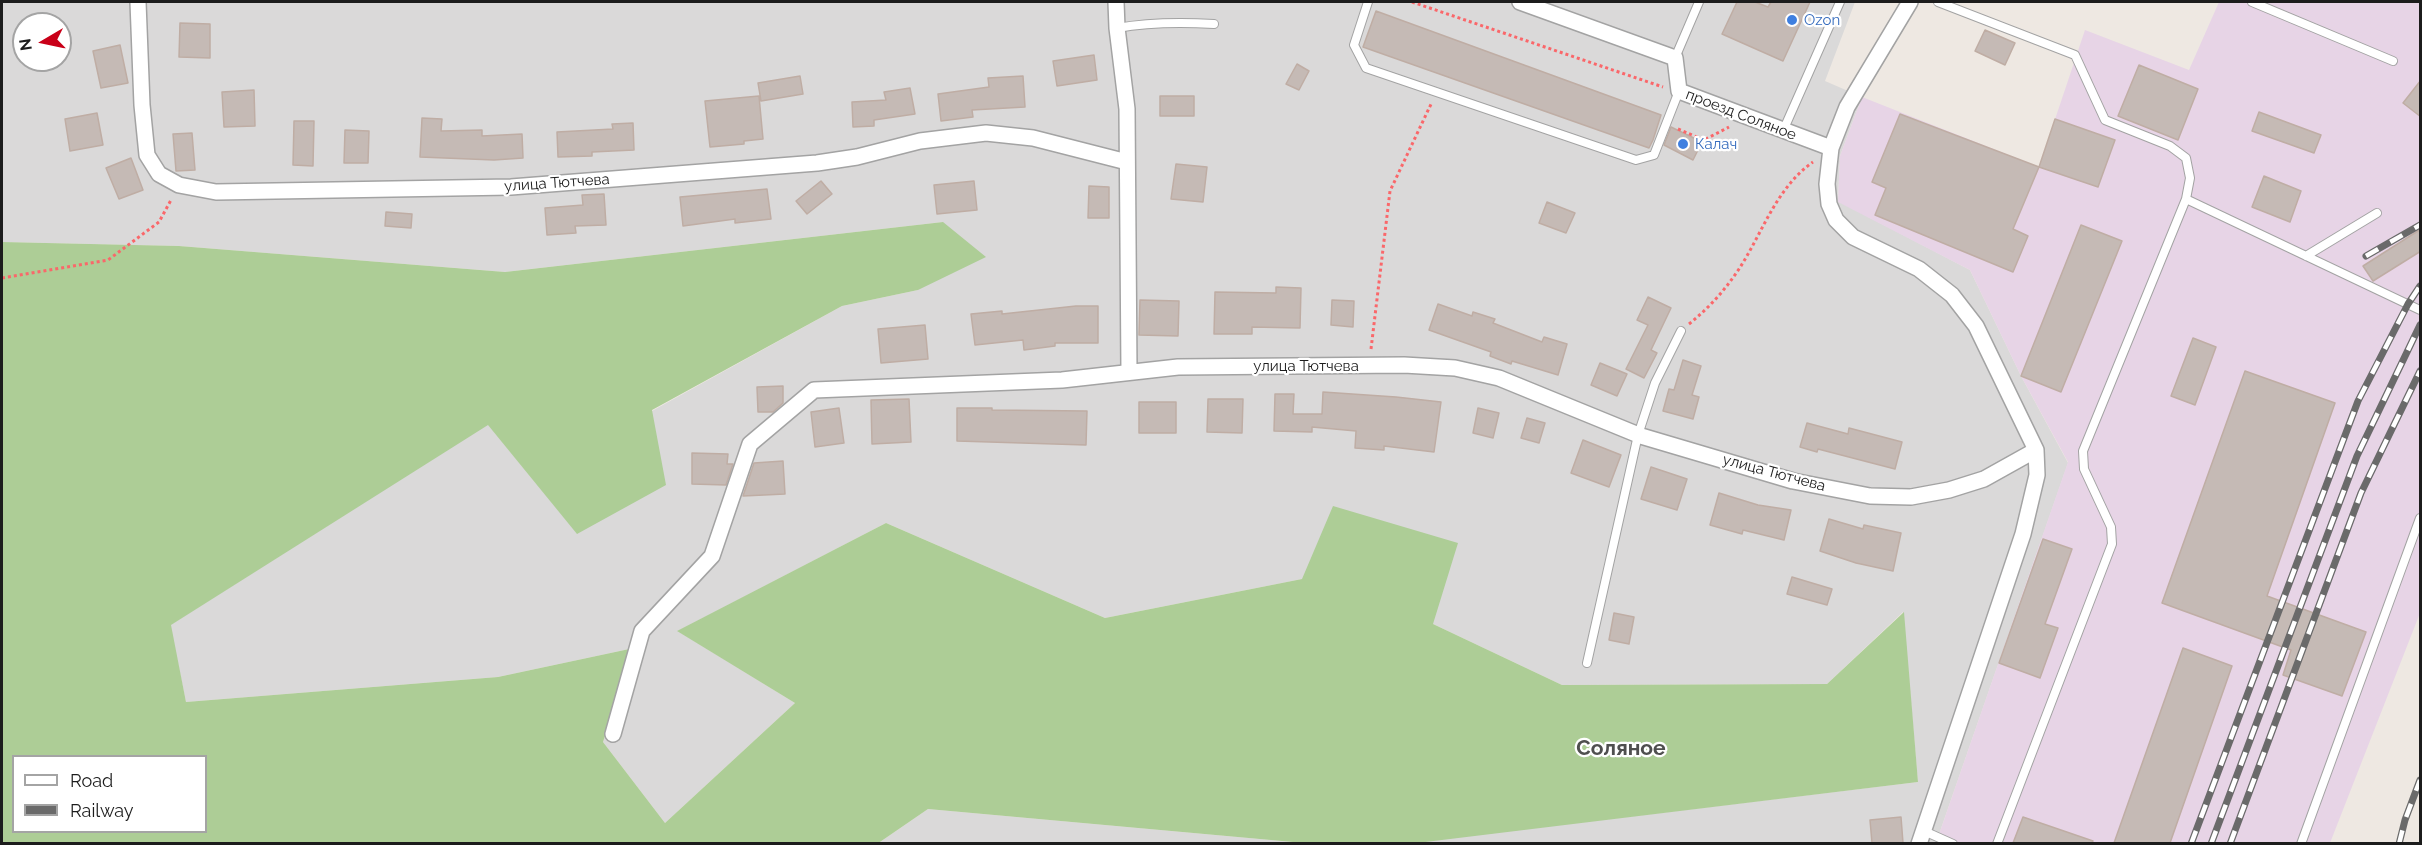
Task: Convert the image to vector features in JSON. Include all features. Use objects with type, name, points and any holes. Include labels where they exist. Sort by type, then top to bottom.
[{"type":"street","name":"улица Тютчева","points":[[138,2],[142,105],[147,155],[159,174],[179,185],[216,192],[511,187],[817,163],[857,157],[920,141],[986,133],[1033,138],[1127,162]]},
{"type":"street","points":[[1116,2],[1127,109],[1129,372]]},
{"type":"street","points":[[1520,2],[1675,58]]},
{"type":"street","points":[[1910,2],[1847,106],[1831,148],[1827,184],[1829,204],[1836,220],[1853,237],[1919,269],[1952,295],[1976,326],[2036,450],[2037,475],[2023,534],[1922,837]]},
{"type":"street","name":"проезд Соляное","points":[[1675,58],[1679,91],[1831,148]]},
{"type":"street","name":"улица Тютчева","points":[[613,734],[642,631],[712,556],[750,444],[813,390],[1062,380],[1178,367],[1370,365],[1455,368],[1499,378],[1638,435],[1793,481],[1870,496],[1911,497],[1949,490],[1984,479],[2036,450]]},
{"type":"lane","points":[[1368,2],[1354,45],[1366,68],[1636,160],[1654,155],[1679,91]]},
{"type":"lane","points":[[1675,58],[1699,2]]},
{"type":"lane","points":[[1783,131],[1840,2]]},
{"type":"lane","points":[[1938,2],[2075,55],[2105,120],[2170,146],[2186,158],[2190,178],[2186,199],[2083,451],[2084,469],[2112,527],[2112,544],[1997,843]]},
{"type":"lane","points":[[2252,2],[2392,61]]},
{"type":"lane","points":[[1117,28],[1145,23],[1214,24]]},
{"type":"lane","points":[[2186,199],[2421,310]]},
{"type":"lane","points":[[2306,256],[2377,213]]},
{"type":"lane","points":[[1587,663],[1638,435],[1655,383],[1681,331]]},
{"type":"lane","points":[[2301,843],[2421,518]]},
{"type":"lane","points":[[1922,837],[1953,843]]},
{"type":"path","points":[[1412,2],[1653,85],[1679,91]]},
{"type":"path","points":[[1370,365],[1390,190],[1437,92]]},
{"type":"path","points":[[1667,124],[1704,140],[1746,118]]},
{"type":"path","points":[[1681,331],[1711,306],[1739,269],[1783,191],[1803,168],[1831,148]]},
{"type":"path","points":[[2,278],[108,260],[159,222],[179,185]]},
{"type":"shaded area","points":[[2,2],[1855,2],[1825,81],[1862,97],[1840,156],[1838,201],[1970,270],[2021,376],[2068,463],[1936,843],[1409,843],[1918,782],[1903,612],[1827,684],[1562,685],[1433,624],[1302,579],[1105,618],[886,523],[678,631],[795,703],[665,823],[603,742],[634,648],[498,677],[186,702],[170,625],[488,424],[577,533],[652,411],[842,306],[918,290],[943,222],[505,272],[179,246],[2,242]]},
{"type":"shaded area","points":[[2219,2],[2420,2],[2420,613],[2330,843],[1936,843],[2068,462],[2021,376],[1970,270],[1838,202],[1840,156],[1862,97],[2039,167],[2085,30],[2189,70]]},
{"type":"shaded area","points":[[928,809],[1304,843],[877,844]]},
{"type":"green space","points":[[943,222],[986,257],[918,290],[842,306],[652,410],[666,485],[577,534],[488,425],[171,625],[186,702],[498,677],[634,648],[603,742],[665,823],[795,703],[677,631],[886,523],[1105,618],[1302,579],[1333,506],[1458,543],[1433,624],[1562,685],[1827,684],[1904,612],[1918,782],[1409,844],[1304,843],[928,809],[877,844],[2,844],[2,242],[179,246],[505,272]]},
{"type":"building","points":[[1737,2],[1755,2],[1768,7],[1771,2],[1810,2],[1783,61],[1722,34]]},
{"type":"building","points":[[1376,11],[1661,115],[1653,140],[1649,148],[1363,47]]},
{"type":"building","points":[[180,23],[210,24],[210,58],[179,57]]},
{"type":"building","points":[[1985,30],[2015,43],[2005,65],[1975,51]]},
{"type":"building","points":[[120,45],[128,83],[101,88],[93,51]]},
{"type":"building","points":[[1094,55],[1097,80],[1057,86],[1053,61]]},
{"type":"building","points":[[1297,64],[1309,71],[1299,90],[1286,84]]},
{"type":"building","points":[[2139,65],[2198,89],[2178,140],[2118,116]]},
{"type":"building","points":[[800,76],[803,94],[761,101],[758,83]]},
{"type":"building","points":[[1023,76],[1025,107],[972,110],[973,117],[941,121],[938,94],[989,87],[988,78]]},
{"type":"building","points":[[2421,80],[2421,117],[2403,103]]},
{"type":"building","points":[[910,88],[915,114],[874,120],[874,126],[853,127],[852,102],[886,100],[884,92]]},
{"type":"building","points":[[254,90],[255,126],[224,127],[222,92]]},
{"type":"building","points":[[759,96],[763,139],[744,141],[744,144],[710,147],[705,101]]},
{"type":"building","points":[[1160,96],[1194,96],[1194,116],[1160,116]]},
{"type":"building","points":[[2259,112],[2321,135],[2314,153],[2252,131]]},
{"type":"building","points":[[97,113],[103,145],[70,151],[65,119]]},
{"type":"building","points":[[1900,114],[2039,167],[2013,229],[2028,236],[2013,272],[1875,215],[1886,188],[1872,182]]},
{"type":"building","points":[[422,118],[442,119],[441,131],[482,130],[482,136],[522,134],[523,158],[494,160],[420,157]]},
{"type":"building","points":[[2055,119],[2115,140],[2098,187],[2039,167]]},
{"type":"building","points":[[294,121],[314,121],[313,166],[293,165]]},
{"type":"building","points":[[633,123],[634,150],[592,152],[592,156],[558,157],[557,132],[613,129],[612,124]]},
{"type":"building","name":"Калач","points":[[1671,127],[1702,142],[1693,160],[1664,145]]},
{"type":"building","points":[[345,130],[369,131],[368,163],[344,163]]},
{"type":"building","points":[[192,133],[195,170],[176,171],[173,134]]},
{"type":"building","points":[[131,158],[143,190],[119,199],[106,168]]},
{"type":"building","points":[[1176,164],[1207,167],[1203,202],[1171,199]]},
{"type":"building","points":[[2264,176],[2301,191],[2290,222],[2252,207]]},
{"type":"building","points":[[821,181],[832,194],[807,214],[796,201]]},
{"type":"building","points":[[974,181],[977,210],[937,214],[934,185]]},
{"type":"building","points":[[1089,186],[1109,187],[1109,218],[1088,218]]},
{"type":"building","points":[[767,189],[771,219],[735,223],[735,219],[683,226],[680,197]]},
{"type":"building","points":[[604,194],[606,225],[575,226],[576,233],[547,235],[545,208],[583,205],[582,195]]},
{"type":"building","points":[[1547,202],[1575,213],[1566,233],[1539,223]]},
{"type":"building","points":[[386,212],[412,214],[411,228],[385,226]]},
{"type":"building","points":[[2081,225],[2122,241],[2061,392],[2021,376]]},
{"type":"building","points":[[2421,229],[2421,251],[2373,281],[2363,266]]},
{"type":"building","points":[[1276,287],[1301,288],[1300,328],[1252,327],[1252,334],[1214,334],[1215,292],[1276,293]]},
{"type":"building","points":[[1648,297],[1671,308],[1651,350],[1657,353],[1644,378],[1626,369],[1648,325],[1637,320]]},
{"type":"building","points":[[1140,300],[1179,301],[1178,336],[1139,335]]},
{"type":"building","points":[[1332,300],[1354,301],[1353,327],[1331,325]]},
{"type":"building","points":[[1438,304],[1472,316],[1473,312],[1495,319],[1493,323],[1542,342],[1544,337],[1567,344],[1558,375],[1512,361],[1511,364],[1490,356],[1491,352],[1429,330]]},
{"type":"building","points":[[1076,306],[1098,306],[1098,343],[1055,343],[1055,346],[1024,350],[1023,340],[975,345],[971,314],[1002,311],[1002,314]]},
{"type":"building","points":[[925,325],[928,359],[881,363],[878,329]]},
{"type":"building","points":[[2193,338],[2216,347],[2195,405],[2171,396]]},
{"type":"building","points":[[1683,360],[1701,366],[1692,395],[1699,397],[1693,419],[1663,411],[1669,389],[1674,390]]},
{"type":"building","points":[[1600,363],[1627,374],[1617,396],[1591,385]]},
{"type":"building","points":[[2245,371],[2335,403],[2267,596],[2366,632],[2342,696],[2283,675],[2291,650],[2162,603]]},
{"type":"building","points":[[783,386],[783,403],[773,412],[758,412],[757,387]]},
{"type":"building","points":[[1323,392],[1441,402],[1434,452],[1384,446],[1384,450],[1355,448],[1356,431],[1312,427],[1312,432],[1274,431],[1275,394],[1294,394],[1293,414],[1322,414]]},
{"type":"building","points":[[909,399],[911,442],[872,444],[871,400]]},
{"type":"building","points":[[1208,399],[1243,399],[1242,433],[1207,432]]},
{"type":"building","points":[[1139,402],[1176,402],[1176,433],[1139,433]]},
{"type":"building","points":[[839,408],[844,443],[815,447],[811,412]]},
{"type":"building","points":[[957,408],[1087,411],[1086,445],[957,441]]},
{"type":"building","points":[[1478,408],[1499,413],[1493,438],[1473,433]]},
{"type":"building","points":[[1527,418],[1545,423],[1539,443],[1521,438]]},
{"type":"building","points":[[1807,423],[1848,434],[1849,428],[1902,442],[1895,469],[1818,449],[1817,452],[1800,447]]},
{"type":"building","points":[[1583,440],[1621,455],[1609,487],[1571,473]]},
{"type":"building","points":[[692,453],[728,454],[727,464],[733,464],[726,485],[692,484]]},
{"type":"building","points":[[783,461],[785,494],[743,496],[754,463]]},
{"type":"building","points":[[1651,467],[1687,479],[1677,510],[1641,499]]},
{"type":"building","points":[[1719,493],[1758,505],[1791,510],[1784,540],[1743,530],[1742,534],[1710,525]]},
{"type":"building","points":[[1829,519],[1863,529],[1864,525],[1901,533],[1893,571],[1856,563],[1820,551]]},
{"type":"building","points":[[2043,539],[2072,549],[2045,624],[2058,628],[2040,678],[1999,663]]},
{"type":"building","points":[[1792,577],[1832,589],[1827,605],[1787,594]]},
{"type":"building","points":[[1614,613],[1634,617],[1629,644],[1609,640]]},
{"type":"building","points":[[2183,648],[2232,666],[2170,843],[2114,843]]},
{"type":"building","points":[[1901,817],[1903,843],[1872,843],[1870,820]]},
{"type":"building","points":[[2023,817],[2093,841],[2092,843],[2013,843]]},
{"type":"railway","points":[[2366,256],[2420,225]]},
{"type":"railway","points":[[2191,844],[2358,401],[2408,304],[2420,286]]},
{"type":"railway","points":[[2211,844],[2357,456],[2420,325]]},
{"type":"railway","points":[[2230,844],[2361,493],[2420,371]]},
{"type":"railway","points":[[2399,844],[2420,780]]},
{"type":"place","name":"Ozon","points":[[1792,20]]},
{"type":"place","name":"Калач","points":[[1683,144]]},
{"type":"district","name":"Соляное","points":[[1621,749]]}]
